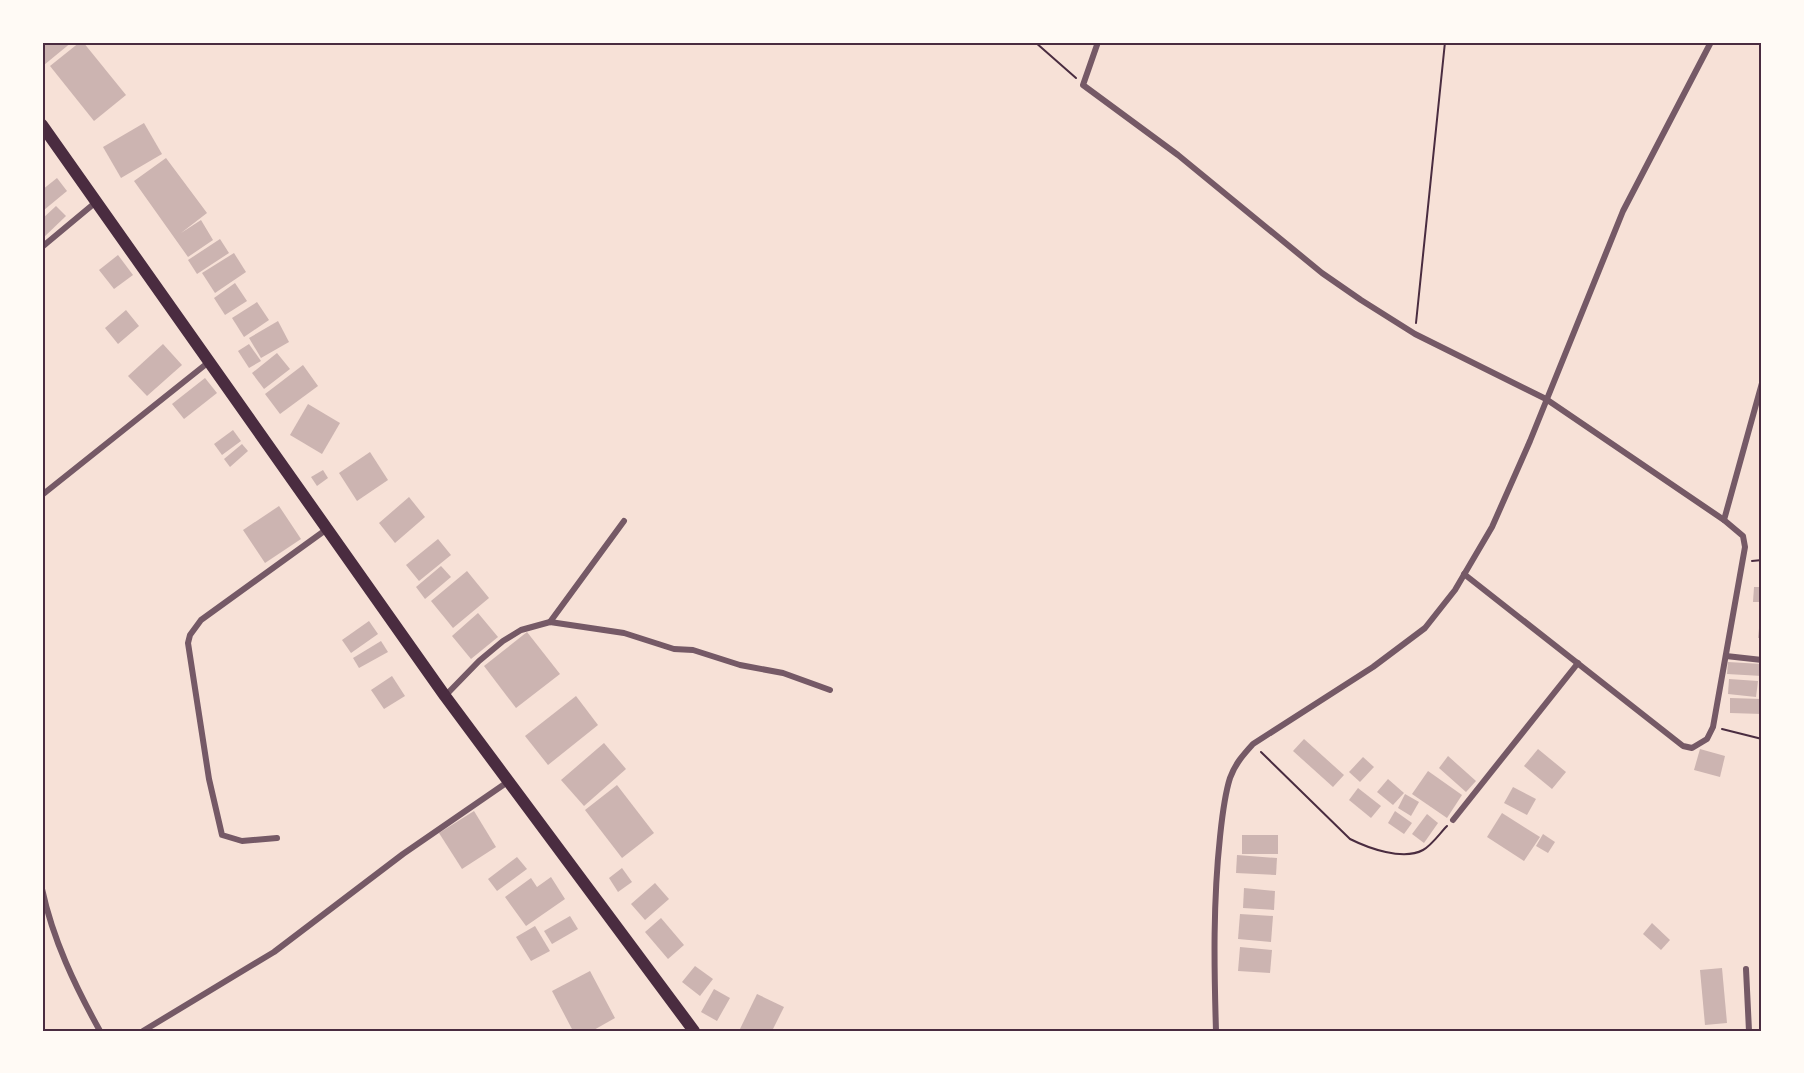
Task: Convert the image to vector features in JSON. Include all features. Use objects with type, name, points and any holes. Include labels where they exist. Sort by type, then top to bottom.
[{"type":"highway","points":[[42,124],[446,696],[694,1031]]},
{"type":"street","points":[[1098,42],[1083,84],[1178,155],[1322,273],[1415,334],[1546,399],[1724,520],[1743,536],[1745,547],[1726,656],[1713,727],[1707,739],[1692,748],[1683,746],[1464,574]]},
{"type":"street","points":[[1216,1031],[1215,926],[1218,860],[1224,806],[1230,778],[1238,761],[1253,744],[1373,667],[1425,628],[1464,574],[1492,527],[1623,211],[1711,42]]},
{"type":"street","points":[[42,248],[96,201]]},
{"type":"street","points":[[42,495],[210,361]]},
{"type":"street","points":[[1724,520],[1762,383]]},
{"type":"street","points":[[550,622],[624,521]]},
{"type":"street","points":[[277,838],[242,841],[222,835],[209,780],[188,643],[190,635],[201,620],[327,529]]},
{"type":"street","points":[[446,696],[478,661],[503,641],[521,630],[550,622],[624,633],[674,649],[693,650],[740,665],[783,672],[831,690]]},
{"type":"street","points":[[1726,656],[1762,660]]},
{"type":"street","points":[[1453,820],[1578,663]]},
{"type":"street","points":[[143,1031],[274,952],[403,854],[510,781]]},
{"type":"street","points":[[42,890],[49,921],[82,998],[100,1031]]},
{"type":"street","points":[[1746,969],[1749,1031]]},
{"type":"path","points":[[1035,42],[1083,84]]},
{"type":"path","points":[[1415,334],[1444,42]]},
{"type":"path","points":[[1713,727],[1762,739]]},
{"type":"path","points":[[1253,744],[1350,839],[1367,848],[1404,853],[1423,850],[1453,820]]},
{"type":"building","points":[[42,42],[72,42],[44,65]]},
{"type":"building","points":[[83,42],[126,95],[94,121],[50,66]]},
{"type":"building","points":[[144,123],[162,154],[121,178],[103,147]]},
{"type":"building","points":[[166,158],[207,213],[181,233],[201,220],[213,240],[188,257],[134,181]]},
{"type":"building","points":[[57,178],[67,191],[44,210],[42,190]]},
{"type":"building","points":[[56,206],[66,216],[42,239],[42,219]]},
{"type":"building","points":[[220,239],[229,253],[197,274],[188,260]]},
{"type":"building","points":[[234,253],[246,272],[215,293],[202,273]]},
{"type":"building","points":[[118,255],[133,275],[114,289],[99,270]]},
{"type":"building","points":[[235,283],[247,301],[225,315],[214,298]]},
{"type":"building","points":[[257,302],[269,320],[244,337],[232,318]]},
{"type":"building","points":[[126,310],[139,326],[118,344],[105,328]]},
{"type":"building","points":[[278,321],[289,342],[261,358],[249,338]]},
{"type":"building","points":[[163,344],[182,365],[147,396],[128,376]]},
{"type":"building","points":[[249,344],[261,361],[249,368],[238,351]]},
{"type":"building","points":[[277,353],[290,369],[264,389],[252,373]]},
{"type":"building","points":[[303,365],[318,386],[280,414],[265,394]]},
{"type":"building","points":[[205,378],[217,393],[184,419],[172,404]]},
{"type":"building","points":[[308,404],[340,423],[322,454],[290,435]]},
{"type":"building","points":[[233,430],[241,441],[222,455],[214,444]]},
{"type":"building","points":[[242,444],[248,451],[230,467],[224,459]]},
{"type":"building","points":[[370,452],[388,480],[357,501],[339,473]]},
{"type":"building","points":[[323,470],[328,478],[317,486],[311,477]]},
{"type":"building","points":[[409,497],[425,517],[395,543],[379,523]]},
{"type":"building","points":[[279,506],[301,539],[265,563],[243,530]]},
{"type":"building","points":[[438,539],[451,555],[419,581],[406,565]]},
{"type":"building","points":[[441,566],[451,577],[425,599],[416,587]]},
{"type":"building","points":[[467,571],[489,598],[453,628],[431,601]]},
{"type":"building","points":[[1754,587],[1762,587],[1762,602],[1753,602]]},
{"type":"building","points":[[478,613],[498,637],[471,659],[452,636]]},
{"type":"building","points":[[1760,619],[1762,620],[1762,638],[1758,638]]},
{"type":"building","points":[[369,621],[378,634],[351,653],[342,640]]},
{"type":"building","points":[[527,632],[560,674],[516,708],[484,666]]},
{"type":"building","points":[[381,641],[388,652],[359,668],[353,658]]},
{"type":"building","points":[[1728,662],[1762,664],[1762,676],[1727,674]]},
{"type":"building","points":[[392,676],[405,696],[384,709],[371,690]]},
{"type":"building","points":[[1729,679],[1758,681],[1756,697],[1728,694]]},
{"type":"building","points":[[576,696],[598,725],[548,765],[525,736]]},
{"type":"building","points":[[1730,698],[1762,699],[1762,714],[1730,713]]},
{"type":"building","points":[[1304,739],[1344,775],[1333,787],[1293,751]]},
{"type":"building","points":[[604,743],[626,769],[584,806],[561,780]]},
{"type":"building","points":[[1538,749],[1566,772],[1552,789],[1524,766]]},
{"type":"building","points":[[1700,749],[1725,756],[1720,777],[1694,770]]},
{"type":"building","points":[[1448,756],[1476,781],[1466,792],[1439,768]]},
{"type":"building","points":[[1363,757],[1374,767],[1360,782],[1349,772]]},
{"type":"building","points":[[1428,771],[1462,795],[1447,818],[1412,794]]},
{"type":"building","points":[[1388,779],[1404,793],[1393,805],[1377,792]]},
{"type":"building","points":[[617,785],[654,833],[622,858],[585,810]]},
{"type":"building","points":[[1513,787],[1536,799],[1527,815],[1504,803]]},
{"type":"building","points":[[1358,788],[1381,806],[1371,818],[1349,800]]},
{"type":"building","points":[[1405,794],[1419,802],[1411,816],[1398,808]]},
{"type":"building","points":[[474,811],[496,847],[462,869],[439,833]]},
{"type":"building","points":[[1395,811],[1412,823],[1404,834],[1388,823]]},
{"type":"building","points":[[1502,813],[1540,837],[1524,861],[1487,837]]},
{"type":"building","points":[[1427,814],[1438,823],[1424,843],[1412,834]]},
{"type":"building","points":[[1543,834],[1555,842],[1548,853],[1536,846]]},
{"type":"building","points":[[1242,835],[1278,835],[1278,854],[1242,854]]},
{"type":"building","points":[[1237,855],[1277,858],[1276,875],[1236,873]]},
{"type":"building","points":[[517,857],[527,869],[497,891],[488,879]]},
{"type":"building","points":[[622,868],[632,882],[618,892],[609,878]]},
{"type":"building","points":[[551,877],[565,899],[526,926],[505,897],[531,878],[537,887]]},
{"type":"building","points":[[655,883],[669,899],[645,920],[631,904]]},
{"type":"building","points":[[1244,888],[1275,891],[1274,910],[1243,908]]},
{"type":"building","points":[[1240,914],[1273,916],[1271,942],[1238,939]]},
{"type":"building","points":[[570,916],[578,929],[552,944],[544,931]]},
{"type":"building","points":[[661,918],[684,945],[668,959],[645,932]]},
{"type":"building","points":[[1652,923],[1670,940],[1661,950],[1643,934]]},
{"type":"building","points":[[535,926],[550,951],[531,961],[516,937]]},
{"type":"building","points":[[1240,947],[1272,950],[1270,973],[1238,971]]},
{"type":"building","points":[[695,966],[713,979],[700,996],[682,982]]},
{"type":"building","points":[[1722,968],[1727,1023],[1705,1025],[1700,970]]},
{"type":"building","points":[[590,971],[615,1018],[592,1031],[573,1031],[552,991]]},
{"type":"building","points":[[714,989],[730,998],[717,1021],[701,1012]]},
{"type":"building","points":[[757,994],[784,1007],[772,1031],[739,1031]]}]
